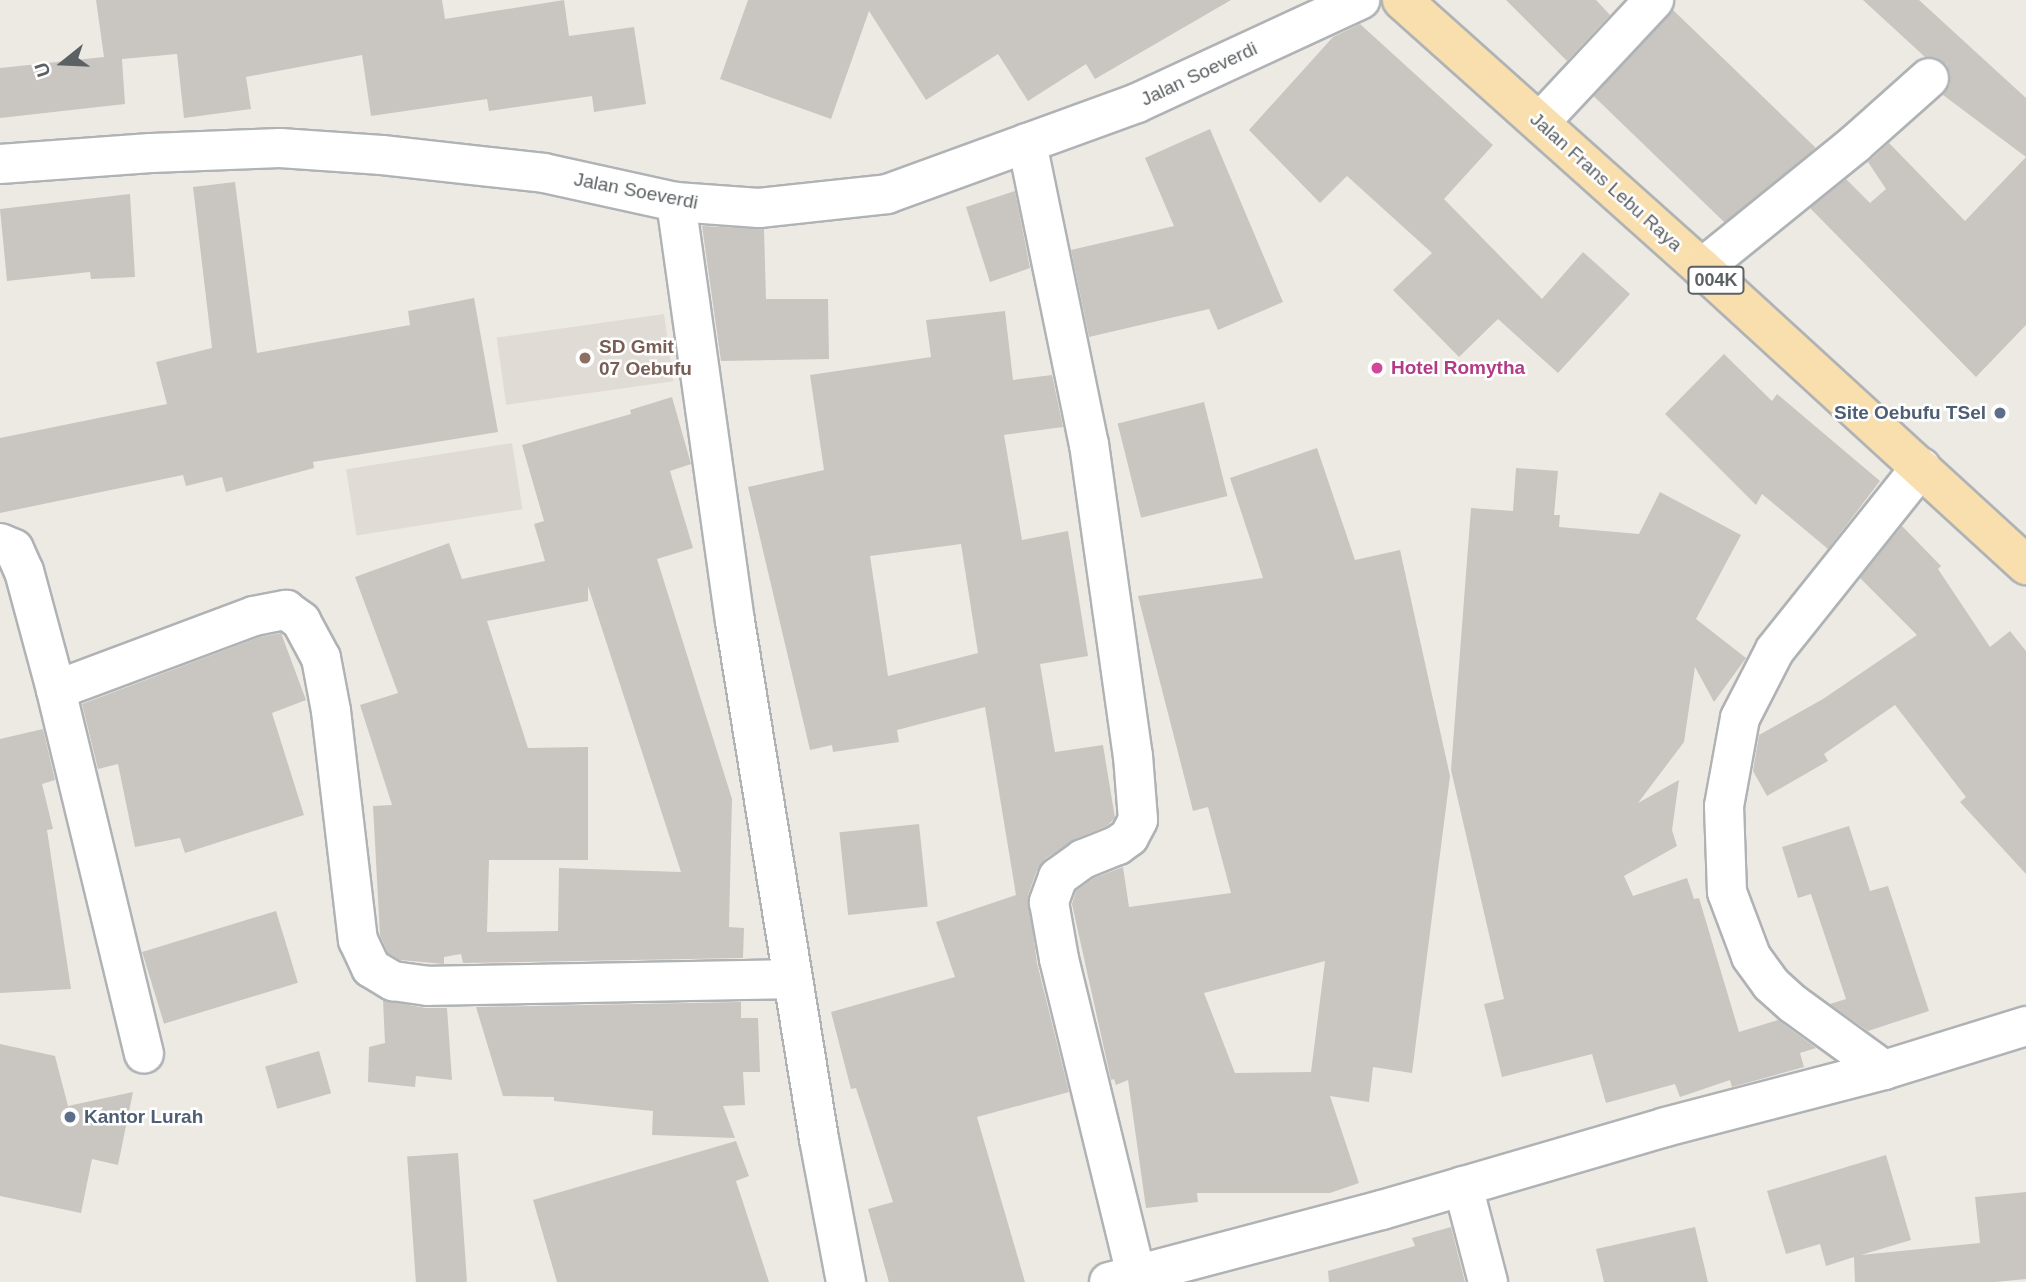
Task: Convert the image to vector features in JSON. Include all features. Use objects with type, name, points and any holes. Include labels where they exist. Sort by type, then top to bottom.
[{"type":"main road","name":"Jalan Frans Lebu Raya","points":[[1402,0],[1702,268],[2026,565]]},
{"type":"street","name":"Jalan Soeverdi","points":[[0,164],[151,153],[280,148],[382,155],[544,173],[676,202],[759,208],[887,194],[1137,103],[1360,0]]},
{"type":"street","points":[[1540,122],[1654,0]]},
{"type":"street","points":[[1702,268],[1855,144],[1929,78]]},
{"type":"street","points":[[1027,143],[1089,444],[1133,756],[1138,820],[1129,837],[1118,845],[1083,859],[1058,877],[1049,902],[1123,1279],[1463,1186],[1665,1127],[1884,1070],[2026,1026]]},
{"type":"street","points":[[676,202],[735,621],[792,979],[846,1282]]},
{"type":"street","points":[[1884,1070],[1793,1004],[1772,984],[1751,956],[1727,892],[1724,806],[1740,718],[1775,650],[1921,467]]},
{"type":"street","points":[[0,543],[14,549],[24,571],[56,690],[144,1053]]},
{"type":"street","points":[[56,690],[254,616],[286,610],[301,621],[321,658],[331,711],[358,940],[371,968],[393,981],[428,986],[792,979]]},
{"type":"street","points":[[1463,1186],[1488,1282]]},
{"type":"shaded area","name":"SD Gmit 07 Oebufu","points":[[664,314],[673,381],[506,405],[497,338]]},
{"type":"shaded area","points":[[512,443],[522,509],[357,535],[346,469]]},
{"type":"building","points":[[96,0],[442,0],[445,19],[564,0],[569,36],[634,27],[646,104],[594,112],[592,96],[489,111],[487,99],[371,116],[362,55],[246,77],[251,109],[184,118],[177,54],[122,59],[125,104],[0,118],[0,68],[104,57]]},
{"type":"building","points":[[748,0],[1231,0],[1095,79],[1086,64],[1028,101],[998,54],[926,100],[869,11],[831,119],[720,79]]},
{"type":"building","points":[[1506,0],[1596,0],[1610,15],[1567,61]]},
{"type":"building","points":[[1863,0],[1919,0],[2026,98],[2026,157],[1943,95],[1950,84],[1950,73],[1946,64],[1936,58],[1925,57]]},
{"type":"building","points":[[1673,10],[1815,148],[1734,232],[1592,94]]},
{"type":"building","points":[[1360,24],[1493,145],[1444,199],[1542,299],[1583,252],[1630,294],[1558,373],[1498,319],[1459,357],[1393,290],[1432,253],[1347,176],[1320,203],[1249,130],[1333,37]]},
{"type":"building","points":[[1210,129],[1283,302],[1218,330],[1209,309],[1089,337],[1071,250],[1174,226],[1145,158]]},
{"type":"building","points":[[1889,143],[1965,221],[2026,157],[2026,325],[1976,377],[1810,208],[1846,179],[1870,203],[1886,189],[1868,162]]},
{"type":"building","points":[[235,182],[257,353],[410,325],[408,311],[474,298],[498,432],[313,462],[314,468],[226,492],[222,477],[186,486],[183,475],[0,513],[0,438],[167,404],[156,362],[212,348],[193,187]]},
{"type":"building","points":[[1015,191],[1030,268],[990,282],[966,207]]},
{"type":"building","points":[[130,194],[135,277],[91,279],[90,272],[7,281],[0,209]]},
{"type":"building","points":[[702,226],[764,229],[766,299],[828,299],[829,359],[721,361]]},
{"type":"building","points":[[1005,311],[1013,380],[1052,375],[1063,427],[1004,435],[1022,540],[1068,531],[1088,656],[1040,664],[1055,752],[1103,745],[1115,818],[1107,826],[1075,839],[1045,859],[1037,870],[1028,895],[1037,963],[1069,1092],[977,1117],[1025,1282],[889,1282],[868,1209],[893,1202],[856,1088],[851,1089],[831,1012],[955,977],[936,922],[1016,895],[985,707],[897,730],[899,742],[833,752],[832,745],[810,750],[748,487],[824,470],[810,375],[931,357],[926,320]],"holes":[[[961,544],[978,653],[888,676],[870,556]]]},
{"type":"building","points":[[1724,354],[1772,401],[1777,394],[1880,481],[1828,549],[1762,494],[1756,505],[1665,414]]},
{"type":"building","points":[[672,397],[691,464],[670,471],[693,548],[657,559],[732,799],[729,927],[744,928],[743,958],[463,963],[461,954],[444,957],[444,964],[400,960],[388,953],[380,935],[373,806],[392,805],[360,705],[398,693],[355,577],[449,543],[462,579],[545,561],[534,524],[544,521],[522,445],[631,414],[630,410]],"holes":[[[588,586],[681,872],[559,868],[558,931],[487,932],[489,860],[588,860],[588,747],[528,748],[487,621],[588,601]]]},
{"type":"building","points":[[1204,402],[1227,496],[1141,518],[1118,424]]},
{"type":"building","points":[[1317,448],[1355,560],[1400,550],[1450,776],[1412,1073],[1373,1067],[1369,1102],[1330,1096],[1359,1183],[1330,1193],[1197,1193],[1198,1202],[1146,1208],[1128,1080],[1116,1085],[1114,1079],[1111,1080],[1072,904],[1076,891],[1094,878],[1123,867],[1129,907],[1231,893],[1208,807],[1193,811],[1138,596],[1263,578],[1230,478]],"holes":[[[1325,961],[1311,1072],[1235,1073],[1204,993]]]},
{"type":"building","points":[[1516,468],[1558,471],[1554,515],[1560,515],[1559,527],[1639,534],[1660,492],[1741,535],[1696,619],[1746,658],[1714,702],[1695,667],[1684,742],[1638,803],[1679,780],[1672,830],[1677,846],[1624,876],[1633,896],[1687,878],[1694,899],[1699,898],[1739,1032],[1778,1020],[1816,1048],[1800,1053],[1804,1067],[1732,1087],[1730,1080],[1680,1097],[1675,1084],[1606,1103],[1592,1054],[1502,1077],[1484,1004],[1504,999],[1451,770],[1471,508],[1513,511]]},
{"type":"building","points":[[1902,526],[1941,566],[1938,569],[1990,647],[2010,631],[2026,651],[2026,874],[1960,802],[1966,797],[1895,705],[1824,754],[1828,761],[1767,796],[1753,771],[1759,735],[1823,699],[1917,635],[1860,578]]},
{"type":"building","points":[[281,633],[306,700],[272,713],[304,815],[185,853],[180,838],[135,847],[118,764],[98,769],[82,704],[260,637]]},
{"type":"building","points":[[43,729],[55,780],[42,784],[53,829],[47,830],[71,989],[0,993],[0,739]]},
{"type":"building","points":[[919,824],[928,907],[848,915],[839,832]]},
{"type":"building","points":[[1849,826],[1870,891],[1888,886],[1929,1011],[1868,1031],[1830,1004],[1846,999],[1811,894],[1798,898],[1782,847]]},
{"type":"building","points":[[276,911],[298,983],[164,1024],[142,952]]},
{"type":"building","points":[[383,1000],[425,1008],[447,1008],[452,1080],[416,1076],[415,1087],[368,1082],[369,1047],[385,1043]]},
{"type":"building","points":[[741,1002],[741,1018],[758,1018],[760,1072],[743,1072],[745,1105],[723,1106],[735,1138],[652,1135],[653,1111],[554,1101],[554,1097],[503,1096],[476,1007]]},
{"type":"building","name":"Kantor Lurah","points":[[0,1044],[55,1056],[68,1106],[133,1092],[118,1165],[92,1159],[81,1213],[0,1196]]},
{"type":"building","points":[[319,1051],[331,1093],[277,1109],[265,1066]]},
{"type":"building","points":[[736,1141],[749,1176],[736,1181],[769,1282],[557,1282],[533,1200]]},
{"type":"building","points":[[458,1153],[467,1282],[416,1282],[407,1157]]},
{"type":"building","points":[[1886,1155],[1911,1240],[1861,1255],[1980,1243],[1975,1197],[2026,1192],[2026,1279],[1995,1282],[1855,1282],[1854,1257],[1826,1266],[1820,1244],[1786,1254],[1767,1191]]},
{"type":"building","points":[[1451,1227],[1465,1282],[1329,1282],[1328,1271],[1415,1246],[1412,1238]]},
{"type":"building","points":[[1695,1227],[1708,1282],[1604,1282],[1596,1249]]},
{"type":"place","name":"SD Gmit 07 Oebufu","points":[[585,358]]},
{"type":"place","name":"Hotel Romytha","points":[[1377,368]]},
{"type":"place","name":"Site Oebufu TSel","points":[[2000,413]]},
{"type":"place","name":"Kantor Lurah","points":[[70,1117]]}]
